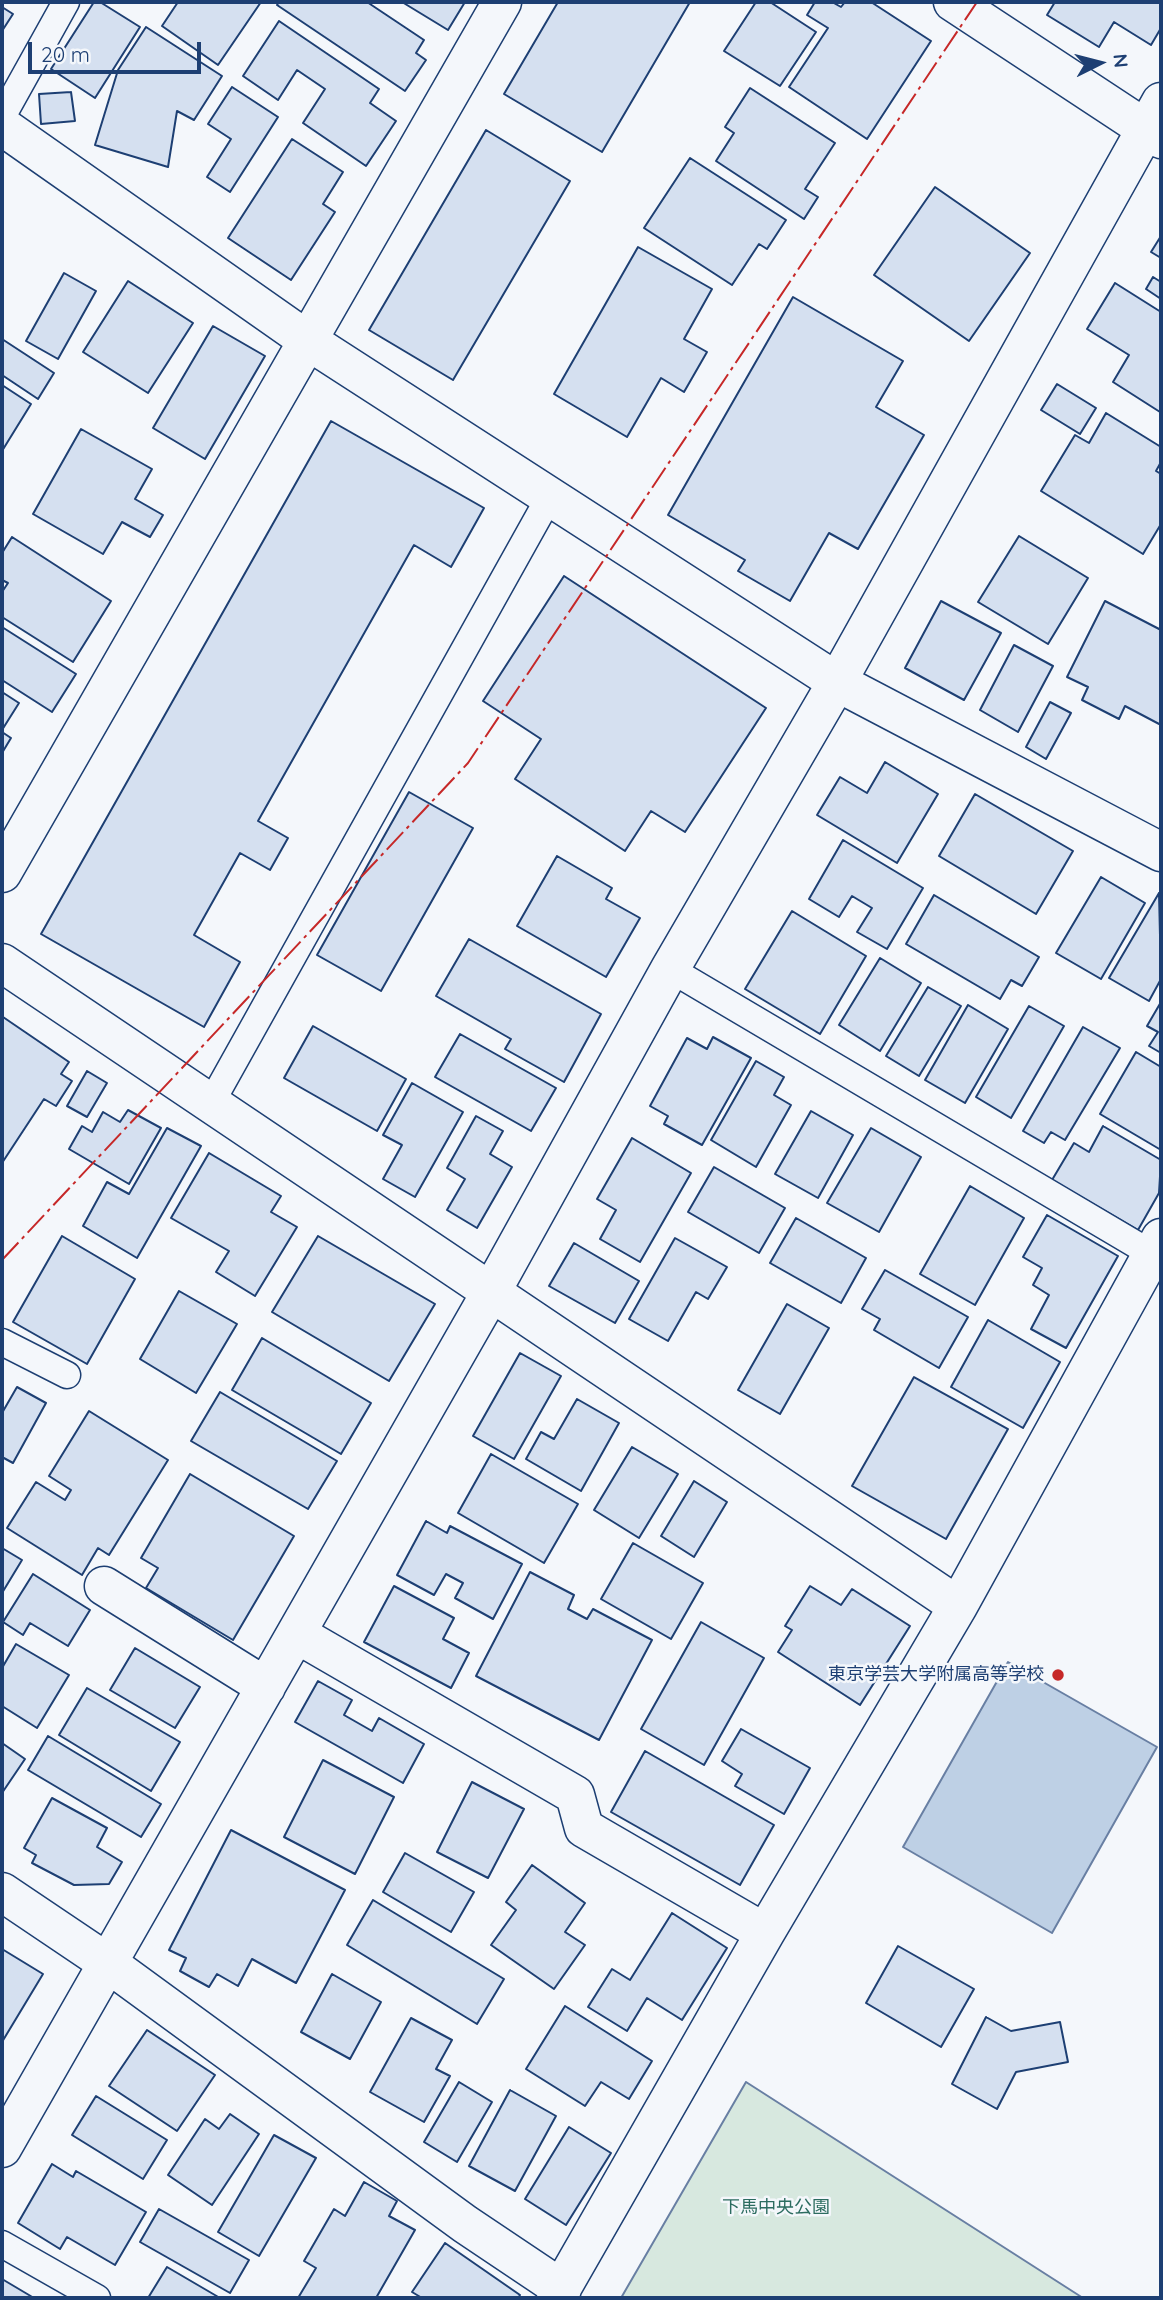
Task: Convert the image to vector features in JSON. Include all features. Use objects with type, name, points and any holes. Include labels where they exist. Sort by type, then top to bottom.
[{"type":"street","points":[[2,873],[502,2]]},
{"type":"street","points":[[2,2148],[490,1294],[670,970],[1156,123],[953,2]]},
{"type":"street","points":[[2,126],[307,340],[837,682],[1161,852]]},
{"type":"street","points":[[2,963],[211,1102],[490,1294],[958,1606]]},
{"type":"street","points":[[2,1892],[109,1964],[559,2293],[765,1933],[958,1606],[1157,1246]]},
{"type":"street","points":[[104,1586],[266,1687]]},
{"type":"street","points":[[297,1634],[575,1795],[584,1828],[765,1933]]},
{"type":"lane","points":[[2,117],[66,2]]},
{"type":"lane","points":[[211,1102],[550,496]]},
{"type":"lane","points":[[670,970],[1157,1246]]},
{"type":"lane","points":[[2,1342],[67,1375]]},
{"type":"lane","points":[[2,2244],[97,2298]]},
{"type":"green space","name":"下馬中央公園","points":[[746,2082],[1083,2298],[621,2298]]},
{"type":"water","points":[[1008,1662],[1157,1747],[1052,1933],[903,1847]]},
{"type":"building","points":[[94,2],[100,2],[140,27],[95,98],[51,69]]},
{"type":"building","points":[[178,2],[261,2],[218,65],[162,26]]},
{"type":"building","points":[[279,2],[367,2],[424,40],[416,53],[426,60],[405,91],[277,5]]},
{"type":"building","points":[[402,2],[465,2],[448,30]]},
{"type":"building","points":[[558,2],[690,2],[602,152],[504,94]]},
{"type":"building","points":[[756,2],[770,2],[816,32],[780,86],[724,51]]},
{"type":"building","points":[[815,2],[832,2],[841,7],[845,2],[871,2],[931,41],[867,139],[789,87],[828,28],[807,15]]},
{"type":"building","points":[[1055,2],[1161,2],[1161,28],[1151,45],[1114,22],[1099,47],[1047,15]]},
{"type":"building","points":[[2,7],[13,14],[2,31]]},
{"type":"building","points":[[279,21],[379,89],[370,103],[396,121],[366,166],[303,123],[325,89],[297,70],[278,100],[243,76]]},
{"type":"building","points":[[146,27],[222,76],[194,120],[177,111],[168,167],[95,145],[118,70]]},
{"type":"building","points":[[232,87],[278,117],[230,192],[207,177],[231,139],[208,124]]},
{"type":"building","points":[[750,88],[835,143],[805,189],[818,197],[804,219],[716,161],[734,133],[725,127]]},
{"type":"building","points":[[71,92],[75,121],[41,124],[39,94]]},
{"type":"building","points":[[486,130],[570,181],[453,380],[369,330]]},
{"type":"building","points":[[292,139],[343,172],[323,204],[335,212],[291,280],[228,238]]},
{"type":"building","points":[[690,158],[786,220],[767,249],[759,244],[732,285],[644,228]]},
{"type":"building","points":[[935,187],[1030,253],[969,341],[874,275]]},
{"type":"building","points":[[1161,236],[1161,258],[1151,252]]},
{"type":"building","points":[[638,247],[712,289],[684,339],[707,352],[684,392],[661,378],[627,437],[554,394]]},
{"type":"building","points":[[64,273],[96,291],[58,359],[26,341]]},
{"type":"building","points":[[1153,277],[1161,282],[1161,299],[1146,289]]},
{"type":"building","points":[[128,281],[193,323],[148,393],[83,352]]},
{"type":"building","points":[[1115,283],[1161,312],[1160,412],[1113,382],[1129,355],[1087,329]]},
{"type":"building","points":[[793,297],[903,361],[876,407],[924,435],[858,549],[829,533],[790,601],[738,571],[745,560],[668,515]]},
{"type":"building","points":[[213,326],[265,356],[205,459],[153,428]]},
{"type":"building","points":[[2,339],[54,373],[38,399],[2,375]]},
{"type":"building","points":[[1057,384],[1096,408],[1080,434],[1041,410]]},
{"type":"building","points":[[2,385],[31,404],[2,451]]},
{"type":"building","points":[[1106,413],[1161,447],[1161,462],[1156,471],[1161,474],[1161,524],[1143,554],[1041,491],[1075,435],[1089,443]]},
{"type":"building","points":[[331,421],[484,508],[451,567],[414,545],[258,821],[288,838],[270,870],[240,853],[194,935],[240,962],[204,1027],[41,934]]},
{"type":"building","points":[[81,429],[152,469],[135,499],[163,515],[150,537],[122,522],[103,554],[33,514]]},
{"type":"building","points":[[1019,536],[1088,578],[1048,644],[978,602]]},
{"type":"building","points":[[12,537],[111,601],[73,662],[2,617],[2,592],[8,583],[2,580],[2,553]]},
{"type":"building","points":[[564,576],[766,708],[685,832],[651,811],[625,851],[515,779],[541,739],[483,701]]},
{"type":"building","points":[[941,601],[1001,633],[964,700],[905,668]]},
{"type":"building","points":[[1105,601],[1161,630],[1161,725],[1125,706],[1119,719],[1082,700],[1088,687],[1067,677]]},
{"type":"building","points":[[2,627],[76,674],[52,712],[2,680]]},
{"type":"building","points":[[1014,645],[1053,666],[1018,732],[980,710]]},
{"type":"building","points":[[2,692],[19,703],[2,730]]},
{"type":"building","points":[[1050,702],[1071,713],[1046,759],[1026,747]]},
{"type":"building","points":[[2,732],[11,738],[2,753]]},
{"type":"building","points":[[885,762],[938,794],[897,863],[817,815],[840,777],[867,793]]},
{"type":"building","points":[[409,792],[473,828],[381,991],[317,955]]},
{"type":"building","points":[[975,794],[1073,851],[1036,914],[939,856]]},
{"type":"building","points":[[843,840],[923,888],[887,949],[857,932],[872,908],[852,896],[839,917],[809,899]]},
{"type":"building","points":[[557,856],[612,888],[606,899],[640,918],[606,977],[517,926]]},
{"type":"building","points":[[1101,877],[1145,903],[1101,979],[1056,953]]},
{"type":"building","points":[[1159,893],[1161,979],[1149,1001],[1109,978]]},
{"type":"building","points":[[934,895],[1039,957],[1022,986],[1011,980],[1000,999],[906,944]]},
{"type":"building","points":[[792,911],[866,956],[820,1034],[745,989]]},
{"type":"building","points":[[469,939],[601,1014],[564,1082],[505,1049],[511,1039],[436,996]]},
{"type":"building","points":[[880,958],[921,983],[880,1051],[839,1025]]},
{"type":"building","points":[[928,987],[961,1006],[919,1076],[886,1056]]},
{"type":"building","points":[[1161,1002],[1161,1053],[1149,1046],[1158,1032],[1147,1026]]},
{"type":"building","points":[[968,1005],[1008,1029],[965,1103],[925,1080]]},
{"type":"building","points":[[1029,1006],[1064,1026],[1011,1118],[976,1097]]},
{"type":"building","points":[[3,1017],[69,1062],[61,1074],[72,1081],[56,1106],[44,1099],[2,1163]]},
{"type":"building","points":[[313,1026],[406,1079],[377,1131],[284,1078]]},
{"type":"building","points":[[1083,1027],[1120,1048],[1065,1140],[1051,1132],[1044,1143],[1023,1131]]},
{"type":"building","points":[[460,1034],[556,1088],[531,1131],[435,1077]]},
{"type":"building","points":[[713,1037],[751,1058],[702,1145],[664,1124],[668,1116],[650,1106],[687,1038],[707,1049]]},
{"type":"building","points":[[1136,1052],[1161,1067],[1161,1150],[1100,1114]]},
{"type":"building","points":[[756,1061],[784,1077],[774,1095],[791,1105],[756,1167],[711,1140]]},
{"type":"building","points":[[87,1071],[107,1083],[87,1117],[67,1106]]},
{"type":"building","points":[[412,1083],[463,1112],[415,1197],[383,1179],[402,1145],[383,1135]]},
{"type":"building","points":[[128,1110],[161,1128],[129,1184],[69,1149],[82,1126],[92,1132],[103,1112],[120,1122]]},
{"type":"building","points":[[811,1111],[853,1135],[818,1198],[775,1174]]},
{"type":"building","points":[[476,1116],[503,1131],[490,1154],[512,1167],[477,1228],[447,1210],[465,1179],[447,1168]]},
{"type":"building","points":[[1103,1126],[1161,1160],[1159,1193],[1138,1230],[1052,1180],[1074,1143],[1089,1152]]},
{"type":"building","points":[[167,1128],[201,1146],[137,1258],[83,1226],[107,1182],[129,1194]]},
{"type":"building","points":[[871,1128],[921,1157],[879,1232],[827,1203]]},
{"type":"building","points":[[632,1138],[691,1173],[640,1262],[600,1239],[616,1210],[597,1199]]},
{"type":"building","points":[[209,1153],[281,1196],[271,1212],[297,1227],[255,1296],[216,1272],[229,1251],[171,1218]]},
{"type":"building","points":[[714,1167],[785,1208],[759,1253],[688,1212]]},
{"type":"building","points":[[970,1186],[1024,1218],[975,1305],[920,1274]]},
{"type":"building","points":[[1047,1215],[1118,1256],[1066,1348],[1031,1329],[1049,1295],[1033,1285],[1042,1268],[1023,1257]]},
{"type":"building","points":[[796,1218],[866,1258],[841,1303],[770,1263]]},
{"type":"building","points":[[62,1236],[135,1279],[87,1364],[13,1322]]},
{"type":"building","points":[[318,1236],[435,1304],[389,1381],[272,1312]]},
{"type":"building","points":[[675,1238],[727,1267],[708,1299],[696,1292],[668,1341],[629,1319]]},
{"type":"building","points":[[574,1243],[639,1281],[615,1323],[549,1286]]},
{"type":"building","points":[[885,1270],[968,1317],[939,1368],[874,1330],[880,1319],[862,1309]]},
{"type":"building","points":[[179,1291],[237,1324],[196,1393],[140,1359]]},
{"type":"building","points":[[787,1304],[829,1328],[780,1414],[738,1390]]},
{"type":"building","points":[[988,1320],[1060,1362],[1023,1428],[951,1387]]},
{"type":"building","points":[[262,1338],[371,1403],[341,1454],[232,1390]]},
{"type":"building","points":[[520,1353],[561,1376],[514,1459],[473,1436]]},
{"type":"building","points":[[914,1377],[1008,1429],[946,1539],[852,1486]]},
{"type":"building","points":[[17,1387],[46,1403],[13,1463],[2,1457],[2,1413]]},
{"type":"building","points":[[220,1392],[337,1461],[308,1509],[191,1441]]},
{"type":"building","points":[[577,1399],[619,1423],[581,1491],[526,1459],[541,1432],[554,1439]]},
{"type":"building","points":[[89,1411],[168,1460],[109,1555],[98,1548],[82,1575],[7,1528],[36,1482],[65,1500],[71,1490],[49,1476]]},
{"type":"building","points":[[632,1447],[678,1474],[639,1538],[594,1510]]},
{"type":"building","points":[[491,1454],[578,1504],[544,1563],[458,1513]]},
{"type":"building","points":[[190,1474],[294,1536],[233,1640],[146,1588],[158,1568],[141,1558]]},
{"type":"building","points":[[694,1481],[727,1502],[694,1557],[661,1536]]},
{"type":"building","points":[[426,1521],[447,1533],[450,1526],[522,1564],[493,1619],[455,1598],[463,1583],[446,1574],[434,1595],[397,1575]]},
{"type":"building","points":[[633,1543],[703,1583],[671,1639],[601,1599]]},
{"type":"building","points":[[2,1548],[22,1560],[2,1593]]},
{"type":"building","points":[[530,1572],[574,1595],[568,1609],[587,1619],[593,1609],[652,1640],[599,1740],[476,1676]]},
{"type":"building","points":[[33,1574],[90,1610],[68,1646],[30,1623],[23,1635],[3,1622]]},
{"type":"building","points":[[394,1586],[454,1618],[443,1639],[469,1653],[451,1688],[364,1642]]},
{"type":"building","points":[[810,1586],[841,1605],[852,1589],[910,1626],[860,1705],[778,1652],[792,1630],[785,1626]]},
{"type":"building","points":[[701,1622],[764,1658],[704,1765],[641,1729]]},
{"type":"building","points":[[16,1644],[69,1675],[37,1728],[2,1706],[2,1668]]},
{"type":"building","points":[[135,1648],[200,1687],[175,1728],[110,1690]]},
{"type":"building","points":[[318,1681],[352,1700],[344,1715],[372,1731],[379,1718],[424,1744],[403,1783],[295,1722]]},
{"type":"building","points":[[87,1688],[180,1742],[151,1791],[59,1735]]},
{"type":"building","points":[[741,1729],[810,1768],[784,1814],[735,1786],[742,1774],[722,1761]]},
{"type":"building","points":[[48,1736],[161,1804],[141,1837],[28,1770]]},
{"type":"building","points":[[2,1743],[25,1759],[2,1793]]},
{"type":"building","points":[[645,1751],[774,1825],[740,1885],[611,1812]]},
{"type":"building","points":[[323,1760],[394,1797],[355,1874],[284,1837]]},
{"type":"building","points":[[472,1782],[524,1809],[488,1878],[437,1852]]},
{"type":"building","points":[[52,1798],[107,1828],[97,1847],[122,1862],[109,1884],[74,1885],[32,1863],[36,1855],[24,1848]]},
{"type":"building","points":[[231,1830],[345,1890],[296,1983],[252,1959],[238,1986],[217,1974],[209,1987],[180,1971],[186,1958],[169,1950]]},
{"type":"building","points":[[405,1853],[474,1892],[451,1932],[383,1892]]},
{"type":"building","points":[[532,1865],[585,1903],[565,1932],[585,1945],[554,1989],[491,1945],[516,1910],[506,1902]]},
{"type":"building","points":[[373,1900],[504,1979],[477,2024],[347,1945]]},
{"type":"building","points":[[672,1913],[727,1948],[682,2020],[647,1998],[627,2031],[588,2007],[612,1969],[630,1980]]},
{"type":"building","points":[[898,1946],[974,1989],[941,2047],[866,2003]]},
{"type":"building","points":[[2,1949],[43,1974],[2,2042]]},
{"type":"building","points":[[332,1974],[381,2002],[350,2059],[301,2032]]},
{"type":"building","points":[[565,2006],[652,2061],[629,2099],[601,2082],[585,2106],[526,2069]]},
{"type":"building","points":[[986,2017],[1011,2031],[1060,2022],[1068,2062],[1016,2072],[997,2109],[952,2084]]},
{"type":"building","points":[[411,2018],[452,2040],[436,2069],[450,2076],[424,2122],[370,2092]]},
{"type":"building","points":[[147,2030],[215,2075],[177,2131],[109,2086]]},
{"type":"building","points":[[459,2082],[492,2102],[457,2162],[424,2142]]},
{"type":"building","points":[[510,2090],[556,2116],[515,2191],[469,2166]]},
{"type":"building","points":[[96,2096],[167,2140],[143,2179],[72,2135]]},
{"type":"building","points":[[230,2114],[259,2134],[212,2205],[168,2175],[205,2119],[219,2129]]},
{"type":"building","points":[[569,2127],[611,2153],[566,2225],[525,2199]]},
{"type":"building","points":[[274,2135],[316,2158],[259,2256],[218,2232]]},
{"type":"building","points":[[52,2164],[73,2177],[76,2171],[146,2212],[115,2265],[67,2237],[60,2249],[18,2223]]},
{"type":"building","points":[[364,2182],[397,2201],[389,2216],[415,2230],[376,2298],[298,2298],[316,2268],[304,2261],[334,2209],[345,2216]]},
{"type":"building","points":[[159,2209],[249,2260],[230,2293],[140,2242]]},
{"type":"building","points":[[445,2243],[520,2295],[518,2298],[422,2298],[412,2292]]},
{"type":"building","points":[[167,2267],[220,2298],[148,2298]]},
{"type":"building","points":[[2,2279],[34,2298],[2,2298]]},
{"type":"power","points":[[2,1260],[468,763],[977,2]]},
{"type":"place","name":"東京学芸大学附属高等学校","points":[[1058,1675]]}]
